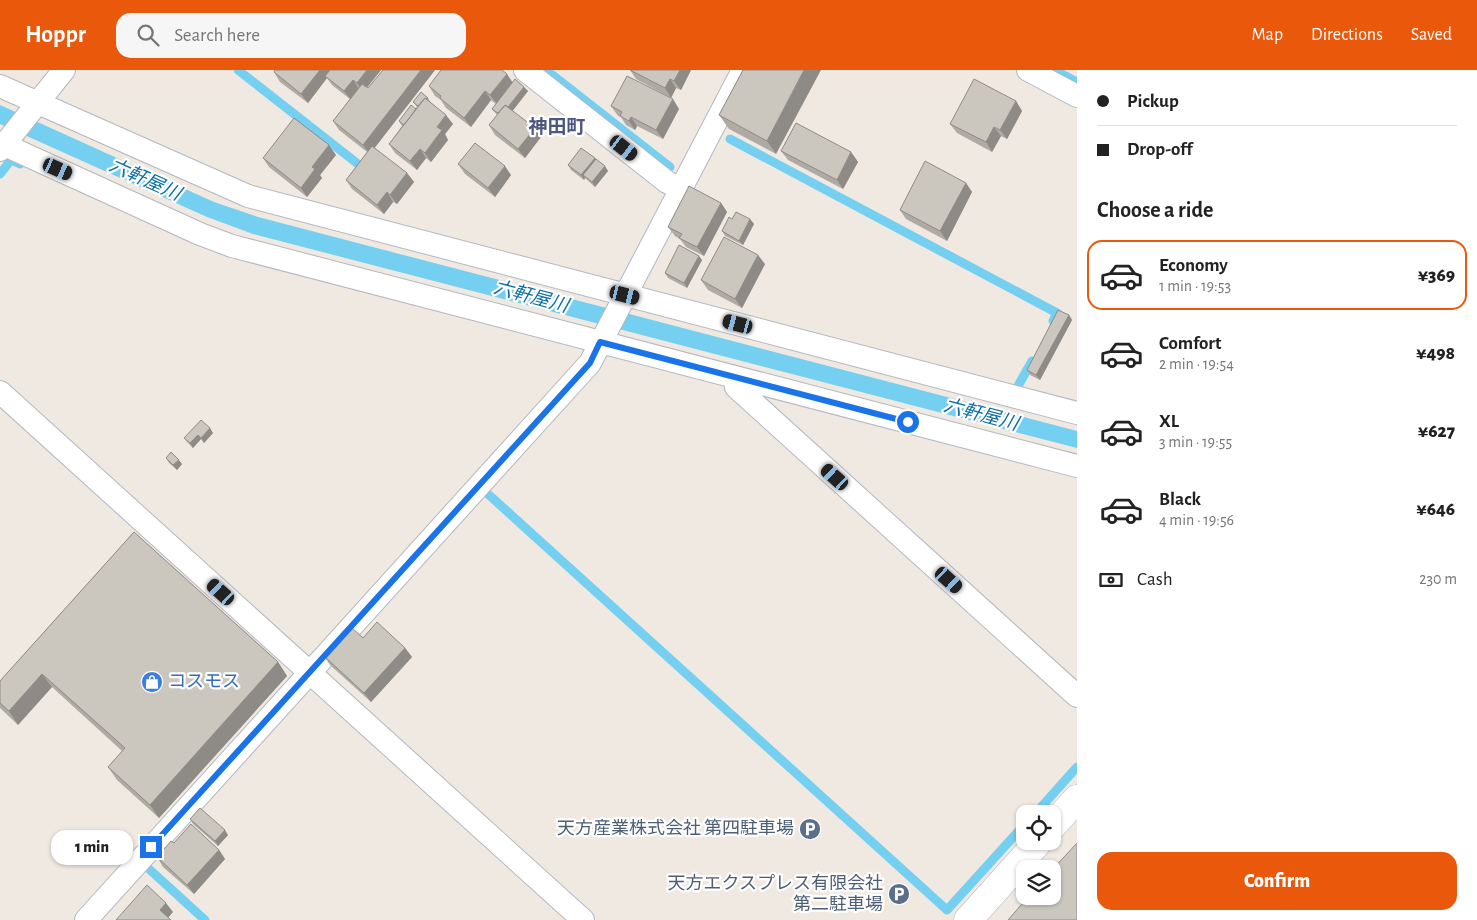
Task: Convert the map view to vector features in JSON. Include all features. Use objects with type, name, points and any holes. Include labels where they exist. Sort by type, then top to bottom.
[{"type":"street","points":[[64,70],[3,144],[200,234],[232,246],[602,339],[738,378],[1077,466]]},
{"type":"street","points":[[525,70],[667,182],[681,189]]},
{"type":"street","points":[[86,920],[590,363],[743,70]]},
{"type":"street","points":[[1028,70],[1077,96]]},
{"type":"street","points":[[0,86],[35,106],[248,196],[623,298],[1077,413]]},
{"type":"street","points":[[738,378],[736,387],[1077,696]]},
{"type":"street","points":[[0,392],[583,920]]},
{"type":"street","points":[[1061,816],[1077,799]]},
{"type":"street","points":[[968,920],[1031,850]]},
{"type":"water","name":"六軒屋川","points":[[0,105],[214,202],[258,217],[1077,431],[1077,448],[253,234],[207,217],[0,124]]},
{"type":"building","points":[[275,70],[320,70],[301,94],[274,72]]},
{"type":"building","points":[[330,70],[367,70],[357,83],[353,80],[344,91],[325,76]]},
{"type":"building","points":[[383,70],[421,70],[363,145],[333,121],[362,84],[368,88]]},
{"type":"building","points":[[441,70],[502,70],[507,74],[490,95],[485,91],[464,118],[429,86]]},
{"type":"building","points":[[630,70],[680,70],[674,81],[670,79],[665,88]]},
{"type":"building","points":[[743,70],[804,70],[767,141],[719,115]]},
{"type":"building","points":[[627,76],[673,99],[656,130],[631,117],[629,121],[620,116],[622,112],[611,106]]},
{"type":"building","points":[[515,79],[524,87],[508,107],[505,105],[498,113],[492,109]]},
{"type":"building","points":[[974,79],[1016,101],[1000,130],[994,127],[986,142],[950,124]]},
{"type":"building","points":[[421,92],[428,98],[425,98],[418,106],[413,102]]},
{"type":"building","points":[[425,98],[446,115],[437,127],[442,130],[425,153],[420,149],[410,161],[389,144]]},
{"type":"building","points":[[411,105],[416,109],[404,125],[399,121]]},
{"type":"building","points":[[505,105],[535,128],[518,149],[489,125]]},
{"type":"building","points":[[294,118],[329,145],[312,167],[315,169],[301,188],[263,158]]},
{"type":"building","points":[[796,123],[851,152],[837,180],[781,151]]},
{"type":"building","points":[[475,143],[505,166],[488,188],[458,164]]},
{"type":"building","points":[[372,146],[407,173],[390,195],[387,192],[377,205],[346,180]]},
{"type":"building","points":[[581,148],[595,158],[581,175],[568,165]]},
{"type":"building","points":[[596,159],[605,166],[592,182],[583,175]]},
{"type":"building","points":[[925,161],[966,183],[940,231],[900,210]]},
{"type":"building","points":[[689,186],[721,203],[697,247],[679,238],[682,234],[668,227]]},
{"type":"building","points":[[736,212],[750,219],[739,241],[722,231],[729,217],[732,219]]},
{"type":"building","points":[[724,237],[758,255],[735,299],[701,280]]},
{"type":"building","points":[[679,245],[699,256],[684,283],[665,273]]},
{"type":"building","points":[[1058,310],[1069,315],[1036,375],[1027,370]]},
{"type":"building","points":[[201,420],[210,428],[201,438],[198,435],[190,443],[184,438]]},
{"type":"building","points":[[171,452],[179,460],[173,465],[166,458]]},
{"type":"building","name":"コスモス","points":[[134,532],[278,662],[150,805],[108,767],[125,748],[42,674],[9,711],[0,703],[0,681]]},
{"type":"building","points":[[377,622],[405,648],[364,693],[324,656],[350,626],[363,638]]},
{"type":"building","points":[[200,808],[225,830],[215,841],[190,819]]},
{"type":"building","points":[[191,824],[219,850],[187,885],[157,857],[171,841],[174,843]]},
{"type":"building","points":[[1077,843],[1077,920],[1008,920],[1021,905],[1061,905],[1061,860]]},
{"type":"building","points":[[147,885],[166,903],[160,910],[171,920],[116,920]]},
{"type":"waterway","points":[[238,70],[358,164]]},
{"type":"waterway","points":[[546,70],[670,167]]},
{"type":"waterway","points":[[1054,70],[1077,82]]},
{"type":"waterway","points":[[730,139],[1057,313],[1053,321]]},
{"type":"waterway","points":[[0,174],[11,160],[20,164]]},
{"type":"waterway","points":[[1018,386],[1032,361]]},
{"type":"waterway","points":[[488,494],[947,910],[1016,834]]},
{"type":"waterway","points":[[1043,805],[1077,767]]},
{"type":"waterway","points":[[149,869],[205,920]]},
{"type":"place","name":"コスモス","points":[[152,682]]},
{"type":"place","name":"天方産業株式会社 第四駐車場","points":[[810,829]]},
{"type":"place","name":"天方エクスプレス有限会社 第二駐車場","points":[[899,894]]},
{"type":"district","name":"神田町","points":[[557,127]]},
{"type":"route","points":[[151,847],[590,363],[600,342],[908,422]]}]
